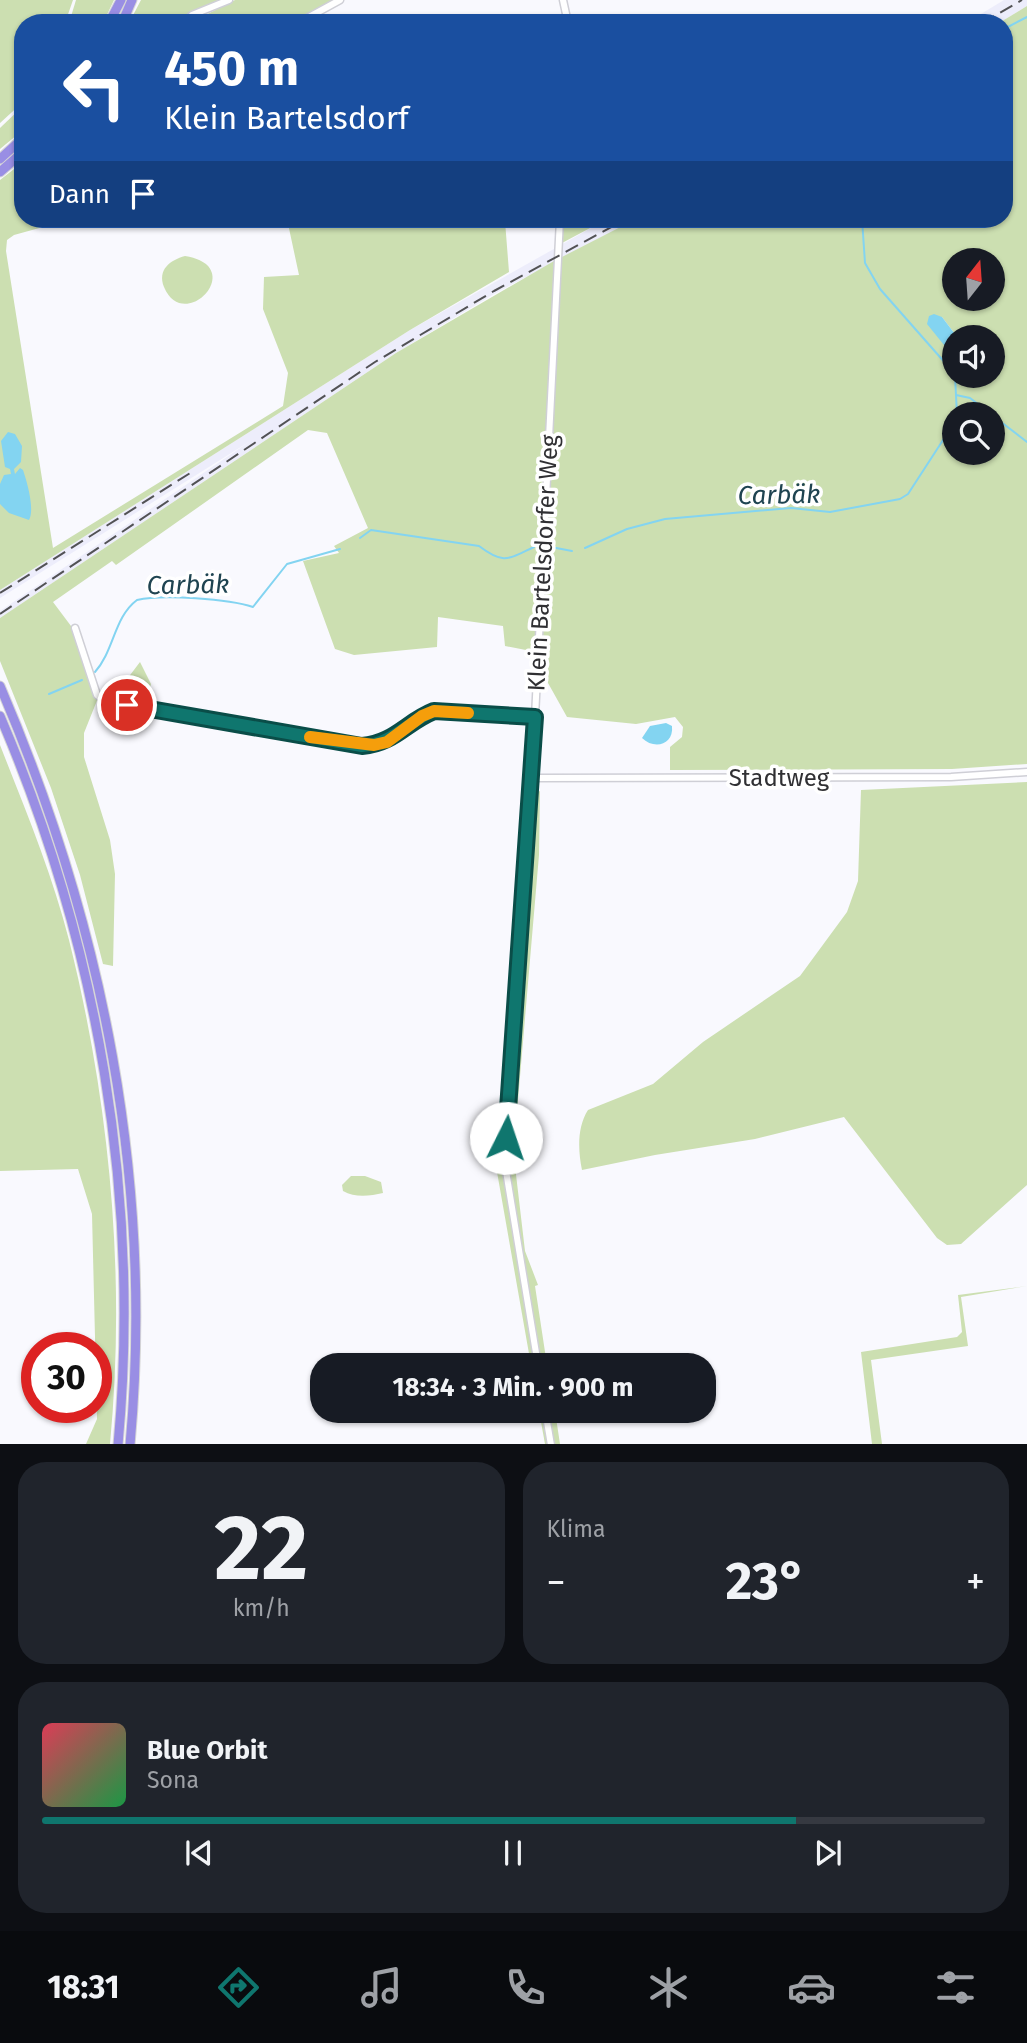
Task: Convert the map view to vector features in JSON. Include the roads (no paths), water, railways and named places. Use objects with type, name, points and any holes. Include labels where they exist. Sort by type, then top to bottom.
[{"type":"highway","points":[[0,159],[14,146]]},
{"type":"highway","points":[[0,172],[14,160]]},
{"type":"highway","points":[[0,686],[64,852],[93,956],[114,1052],[127,1157],[135,1259],[136,1363],[130,1444]]},
{"type":"highway","points":[[0,716],[33,799],[63,891],[103,1060],[116,1165],[123,1257],[124,1360],[118,1444]]},
{"type":"street","points":[[194,14],[229,0]]},
{"type":"street","points":[[314,14],[340,0]]},
{"type":"street","name":"Klein Bartelsdorfer Weg","points":[[536,1353],[505,1165],[532,778],[560,228]]},
{"type":"street","points":[[75,628],[97,695],[105,701],[362,746],[387,742],[422,716],[434,711],[535,717]]},
{"type":"street","name":"Stadtweg","points":[[532,778],[951,777],[1027,772]]},
{"type":"street","points":[[547,1423],[551,1444]]},
{"type":"water","points":[[934,314],[942,317],[948,325],[942,325],[942,343],[927,324],[929,316]]},
{"type":"water","points":[[8,432],[15,434],[22,446],[21,462],[14,469],[15,474],[20,468],[25,475],[31,503],[29,520],[9,513],[0,504],[0,484],[4,475],[11,474],[10,469],[5,467],[1,441]]},
{"type":"water","points":[[666,723],[672,726],[667,741],[652,744],[642,738],[650,726]]},
{"type":"waterway","name":"Carbäk","points":[[1013,24],[1027,17]]},
{"type":"waterway","name":"Carbäk","points":[[863,228],[865,263],[880,289],[942,359]]},
{"type":"waterway","name":"Carbäk","points":[[956,388],[956,402]]},
{"type":"waterway","points":[[956,395],[975,402]]},
{"type":"waterway","points":[[1005,425],[1027,442]]},
{"type":"waterway","name":"Carbäk","points":[[585,548],[627,529],[665,519],[791,508],[830,512],[900,499],[908,494],[942,442]]},
{"type":"waterway","name":"Carbäk","points":[[360,538],[371,530],[479,546],[501,558],[518,555],[534,547]]},
{"type":"waterway","name":"Carbäk","points":[[551,547],[572,551]]},
{"type":"waterway","name":"Carbäk","points":[[95,672],[123,615],[137,600],[163,597],[196,598],[253,607],[287,564],[340,549]]},
{"type":"waterway","name":"Carbäk","points":[[49,694],[82,680]]},
{"type":"railway","points":[[998,14],[1022,0]]},
{"type":"railway","points":[[0,614],[375,362],[494,291],[610,228]]},
{"type":"railway","points":[[0,593],[195,470]]}]
